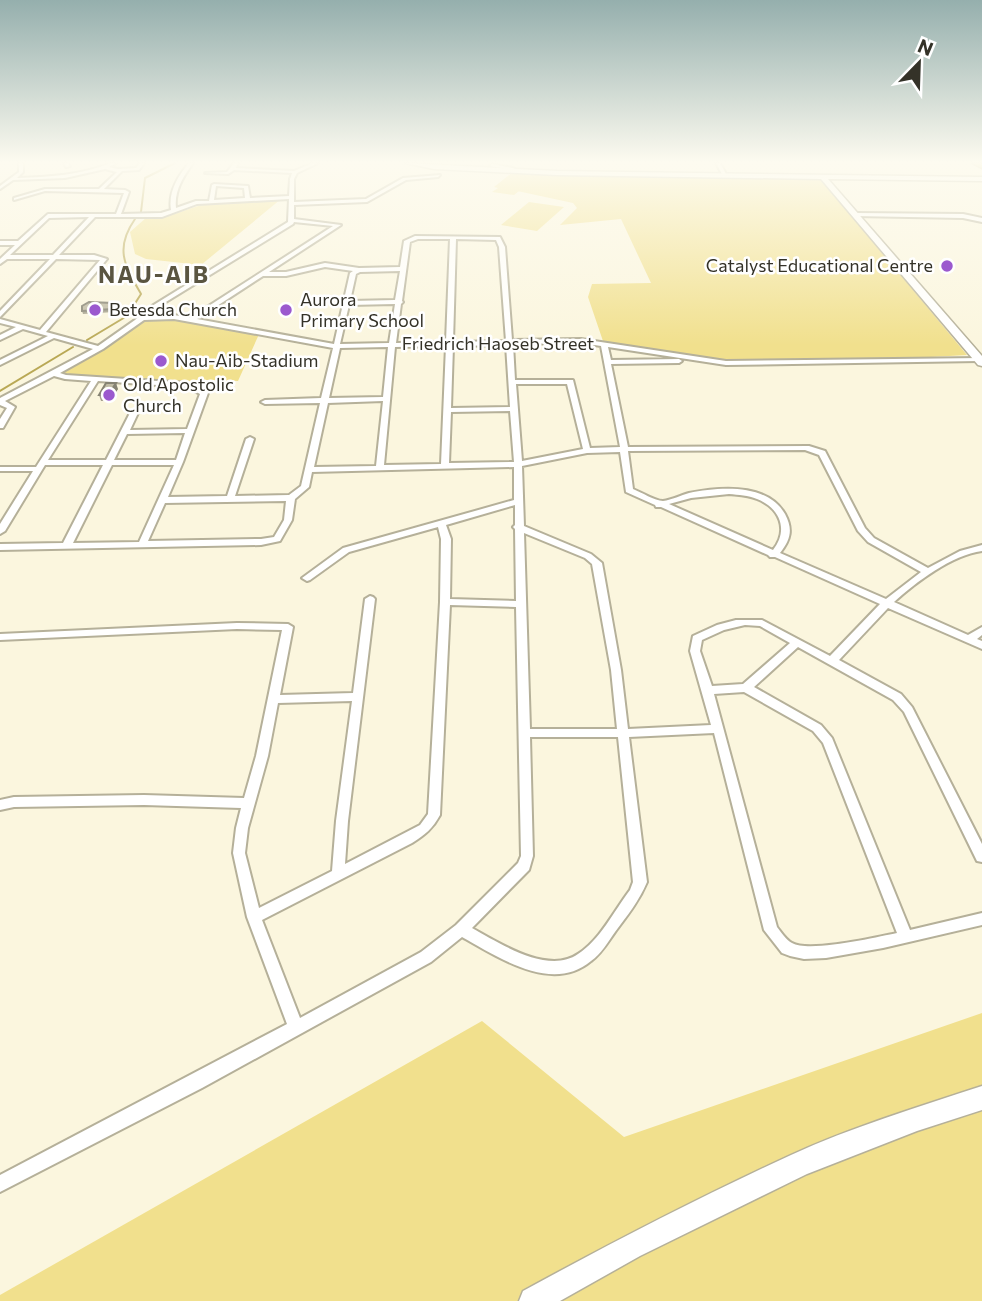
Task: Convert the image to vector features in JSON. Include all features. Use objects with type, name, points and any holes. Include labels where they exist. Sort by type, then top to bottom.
[{"type":"street","points":[[3,259],[39,224]]},
{"type":"street","points":[[0,315],[86,224]]},
{"type":"street","points":[[0,401],[98,348],[145,318],[154,307],[288,224]]},
{"type":"street","points":[[191,320],[338,225],[326,224]]},
{"type":"street","points":[[864,224],[980,361]]},
{"type":"street","points":[[444,467],[453,237]]},
{"type":"street","points":[[0,1184],[426,957],[461,929],[524,866],[527,856],[517,464],[500,239],[408,239],[392,345],[380,468]]},
{"type":"street","points":[[0,243],[20,243]]},
{"type":"street","points":[[3,259],[55,257],[104,260],[42,332]]},
{"type":"street","points":[[262,274],[286,274],[320,265],[359,270],[404,269]]},
{"type":"street","points":[[163,500],[291,498],[305,487],[353,273],[359,270]]},
{"type":"street","points":[[346,303],[400,302]]},
{"type":"street","name":"Friedrich Haoseb Street","points":[[145,318],[158,316],[191,320],[335,346],[508,344],[566,340],[706,361],[980,361]]},
{"type":"street","points":[[0,321],[98,348]]},
{"type":"street","points":[[0,338],[22,327]]},
{"type":"street","points":[[0,363],[55,335]]},
{"type":"street","points":[[604,344],[629,490],[982,645]]},
{"type":"street","points":[[607,362],[706,361]]},
{"type":"street","points":[[53,373],[95,380],[188,385],[204,393],[179,462],[143,543]]},
{"type":"street","points":[[0,531],[95,380]]},
{"type":"street","points":[[511,382],[570,383],[587,451]]},
{"type":"street","points":[[265,402],[386,399]]},
{"type":"street","points":[[0,401],[11,407],[0,426]]},
{"type":"street","points":[[446,410],[512,409]]},
{"type":"street","points":[[67,545],[134,413]]},
{"type":"street","points":[[124,432],[190,431]]},
{"type":"street","points":[[230,499],[250,439]]},
{"type":"street","points":[[309,470],[517,464],[587,451],[624,449],[814,449],[822,453],[866,534],[927,571]]},
{"type":"street","points":[[0,469],[179,462]]},
{"type":"street","points":[[659,505],[685,495],[729,491],[769,501],[782,513],[787,530],[784,544],[773,555]]},
{"type":"street","points":[[0,547],[261,542],[277,539],[288,520],[291,498]]},
{"type":"street","points":[[307,578],[346,550],[517,502]]},
{"type":"street","points":[[254,917],[407,839],[424,829],[434,815],[445,602],[446,539],[441,523]]},
{"type":"street","points":[[461,929],[543,969],[570,967],[585,958],[635,894],[640,882],[616,670],[597,563],[589,556],[518,527]]},
{"type":"street","points":[[832,661],[886,602],[927,571],[973,548],[982,548]]},
{"type":"street","points":[[338,874],[342,821],[370,599]]},
{"type":"street","points":[[445,602],[519,604]]},
{"type":"street","points":[[982,857],[908,710],[897,697],[762,623],[750,621],[718,629],[697,638],[695,650],[771,930],[790,950],[814,953],[906,937],[982,919]]},
{"type":"street","points":[[0,638],[237,626],[288,627],[239,853],[254,917],[296,1028]]},
{"type":"street","points":[[969,639],[982,630]]},
{"type":"street","points":[[747,688],[796,643]]},
{"type":"street","points":[[708,690],[747,688],[817,728],[828,741],[906,937]]},
{"type":"street","points":[[273,699],[358,697]]},
{"type":"street","points":[[523,733],[718,729]]},
{"type":"street","points":[[0,805],[14,802],[144,800],[249,803]]},
{"type":"street","points":[[533,1301],[631,1247],[800,1164],[916,1119],[982,1098]]},
{"type":"shaded area","points":[[139,224],[251,224],[201,265],[146,259],[135,254],[130,232]]},
{"type":"shaded area","points":[[503,224],[545,224],[537,231]]},
{"type":"shaded area","points":[[623,224],[858,224],[967,355],[842,362],[726,363],[604,344],[588,297],[592,284],[651,283]]},
{"type":"shaded area","name":"Nau-Aib-Stadium","points":[[152,316],[174,317],[260,332],[238,381],[207,380],[188,385],[65,377],[53,373]]},
{"type":"shaded area","points":[[982,1013],[982,1301],[0,1301],[0,1295],[482,1021],[624,1137]]},
{"type":"building","points":[[89,302],[113,303],[113,309],[82,311],[82,306]]},
{"type":"building","points":[[106,383],[116,383],[108,395],[99,395]]},
{"type":"waterway","points":[[87,340],[127,316],[141,294],[130,275],[123,249],[132,224]]},
{"type":"waterway","points":[[0,391],[73,347]]},
{"type":"place","name":"Catalyst Educational Centre","points":[[947,266]]},
{"type":"place","name":"Betesda Church","points":[[95,310]]},
{"type":"place","name":"Aurora Primary School","points":[[286,310]]},
{"type":"place","name":"Nau-Aib-Stadium","points":[[161,361]]},
{"type":"place","name":"Old Apostolic Church","points":[[109,395]]},
{"type":"district","name":"NAU-AIB","points":[[154,275]]}]
